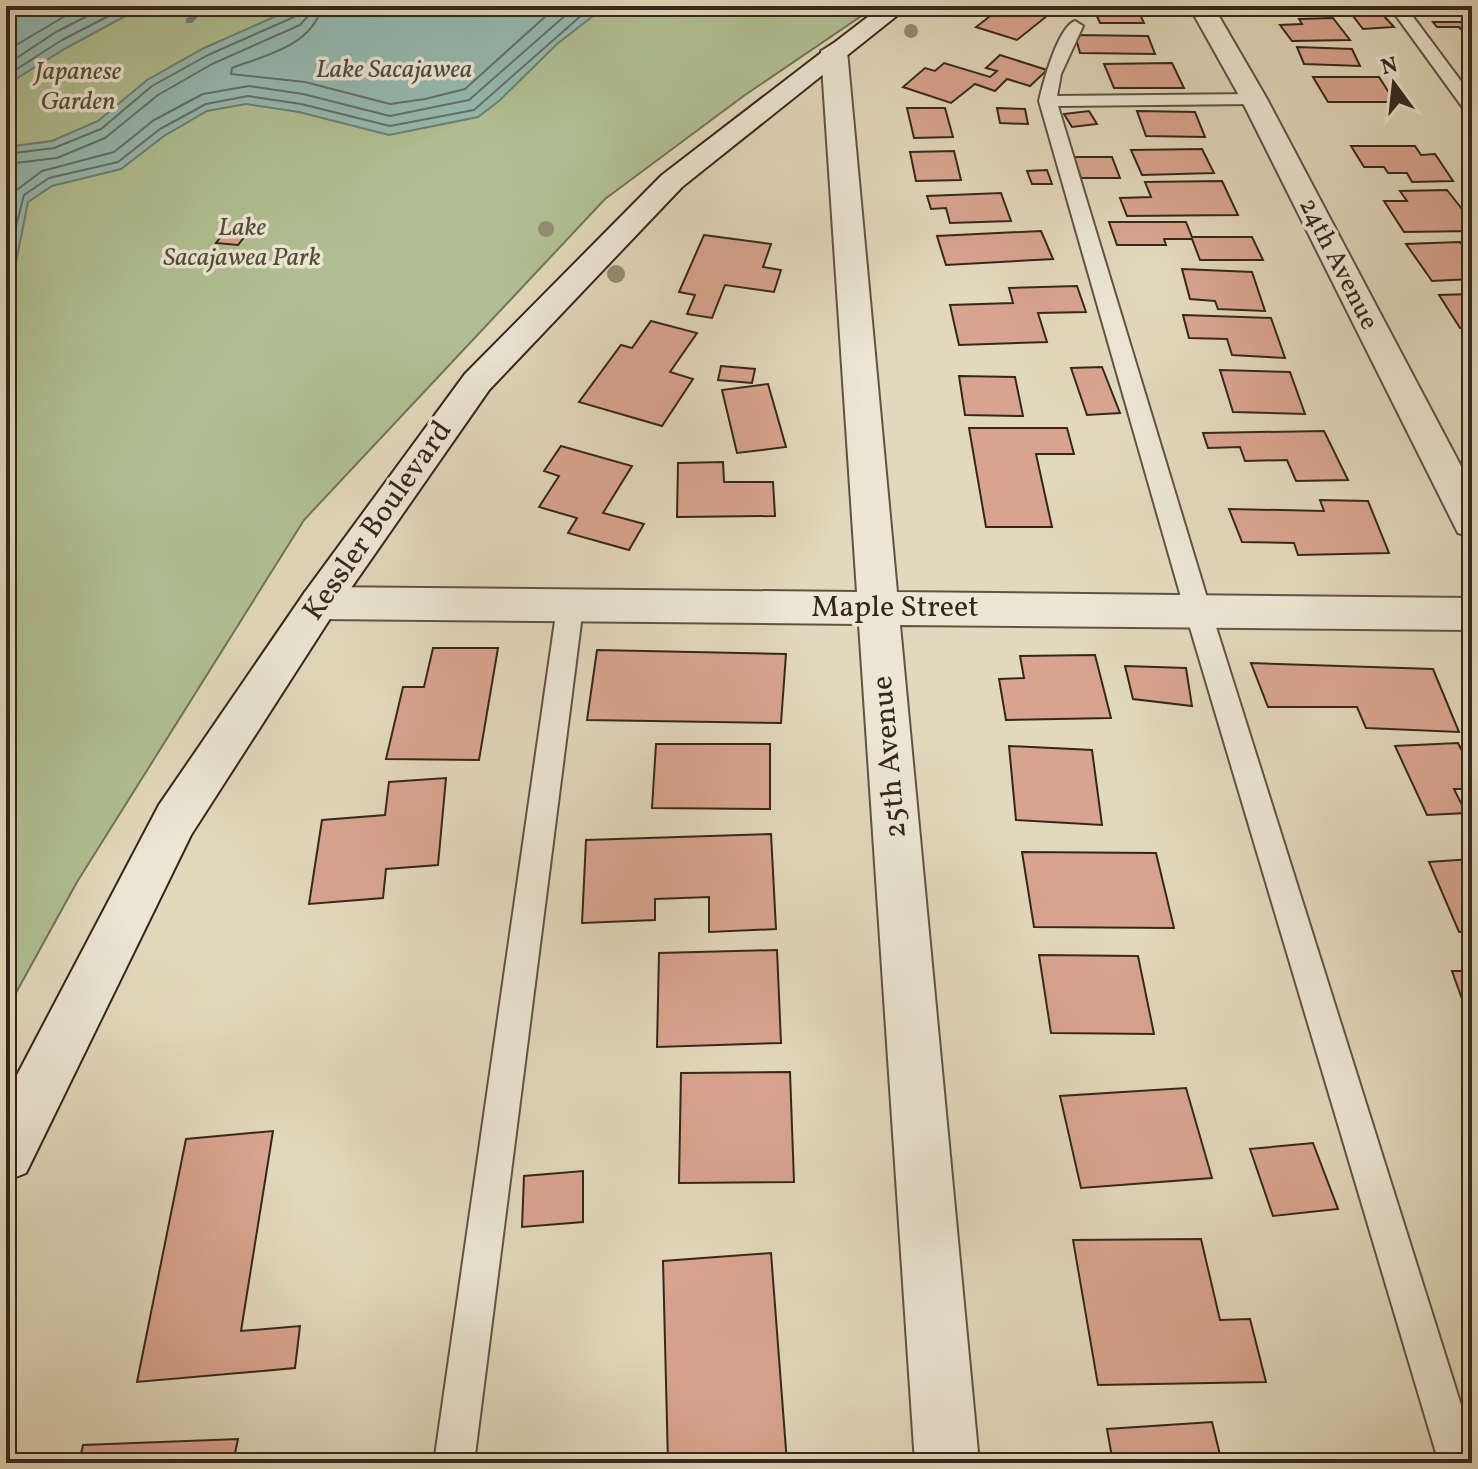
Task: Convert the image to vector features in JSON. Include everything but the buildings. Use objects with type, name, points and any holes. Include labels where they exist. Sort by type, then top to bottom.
[{"type":"street","name":"Kessler Boulevard","points":[[6,1153],[175,820],[319,603],[477,382],[672,181],[834,51],[897,6]]},
{"type":"street","name":"24th Avenue","points":[[1201,6],[1254,99],[1472,523]]},
{"type":"street","name":"25th Avenue","points":[[834,51],[947,1463]]},
{"type":"street","name":"Maple Street","points":[[319,603],[1472,614]]},
{"type":"lane","points":[[1397,6],[1472,108]]},
{"type":"lane","points":[[1075,26],[1053,74],[1048,101],[1198,611],[1459,1463]]},
{"type":"lane","points":[[1048,101],[1254,99]]},
{"type":"lane","points":[[454,1463],[570,607]]},
{"type":"green space","name":"Lake Sacajawea Park","points":[[6,6],[876,6],[745,95],[605,199],[304,520],[77,882],[6,1011]]},
{"type":"water","points":[[6,6],[144,6],[6,85]]},
{"type":"water","name":"Lake Sacajawea","points":[[299,6],[606,6],[557,44],[499,101],[478,117],[389,135],[299,112],[246,104],[207,111],[164,136],[121,169],[52,186],[28,202],[16,262],[6,287],[6,147],[52,141],[98,121],[147,80],[204,48]]},
{"type":"waterway","points":[[189,21],[199,11],[196,6]]},
{"type":"park label","name":"Japanese Garden","points":[[78,87]]}]
